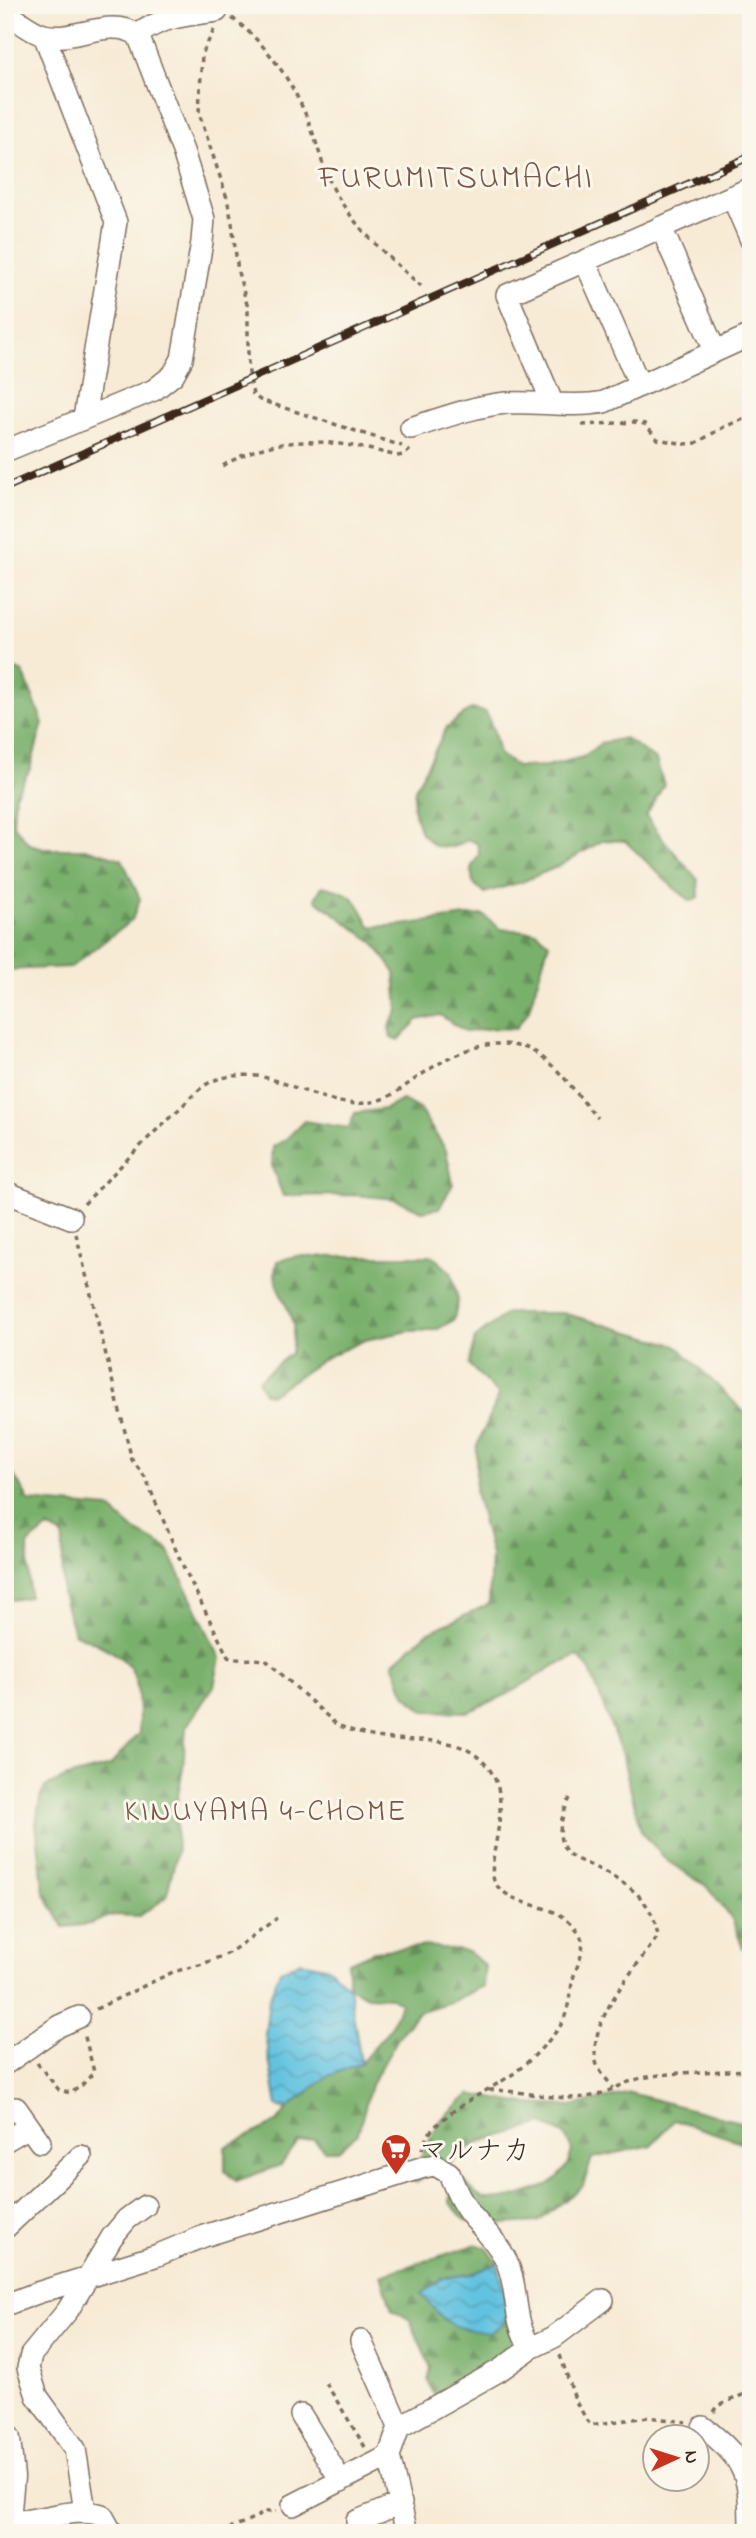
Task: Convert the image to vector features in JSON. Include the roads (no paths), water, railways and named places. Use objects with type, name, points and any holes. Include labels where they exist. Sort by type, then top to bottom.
[{"type":"street","points":[[138,35],[151,24],[168,18],[215,8]]},
{"type":"street","points":[[5,12],[44,35],[114,28],[128,28],[138,35],[183,151],[204,219],[182,359],[173,375],[154,390],[5,451]]},
{"type":"street","points":[[44,35],[116,222],[84,418]]},
{"type":"street","points":[[552,402],[507,295],[741,192],[751,240]]},
{"type":"street","points":[[661,227],[715,351]]},
{"type":"street","points":[[585,261],[640,386]]},
{"type":"street","points":[[414,439],[463,412],[504,404],[552,402],[588,405],[604,402],[751,335]]},
{"type":"street","points":[[5,1192],[71,1218]]},
{"type":"street","points":[[5,2064],[59,2026],[79,2017]]},
{"type":"street","points":[[5,2141],[35,2135],[16,2108]]},
{"type":"street","points":[[5,2228],[81,2156]]},
{"type":"street","points":[[5,2305],[158,2255],[204,2236],[435,2165],[449,2173],[457,2194],[470,2214],[505,2257],[513,2279],[521,2333],[531,2348]]},
{"type":"street","points":[[85,2511],[75,2449],[37,2396],[28,2368],[31,2354],[68,2310],[112,2237],[127,2220],[145,2206]]},
{"type":"street","points":[[293,2505],[382,2460],[399,2427],[554,2337],[603,2300]]},
{"type":"street","points":[[361,2341],[399,2427]]},
{"type":"street","points":[[301,2415],[341,2481]]},
{"type":"street","points":[[710,2433],[738,2460],[748,2478],[750,2533]]},
{"type":"street","points":[[5,2440],[9,2477],[5,2519],[24,2522],[85,2511],[102,2515],[112,2533]]},
{"type":"street","points":[[382,2460],[401,2503],[407,2533]]},
{"type":"street","points":[[357,2521],[401,2503]]},
{"type":"water","points":[[301,1962],[329,1968],[349,1987],[361,2063],[326,2077],[287,2109],[277,2106],[265,2035],[269,1999],[280,1971]]},
{"type":"water","points":[[498,2263],[511,2318],[489,2333],[450,2323],[437,2313],[422,2294],[443,2278],[471,2274]]},
{"type":"railway","points":[[5,488],[751,156]]},
{"type":"place","name":"マルナカ","points":[[396,2176]]},
{"type":"district","name":"FURUMITSUMACHI","points":[[456,176]]},
{"type":"district","name":"KINUYAMA 4-CHOME","points":[[266,1810]]}]
